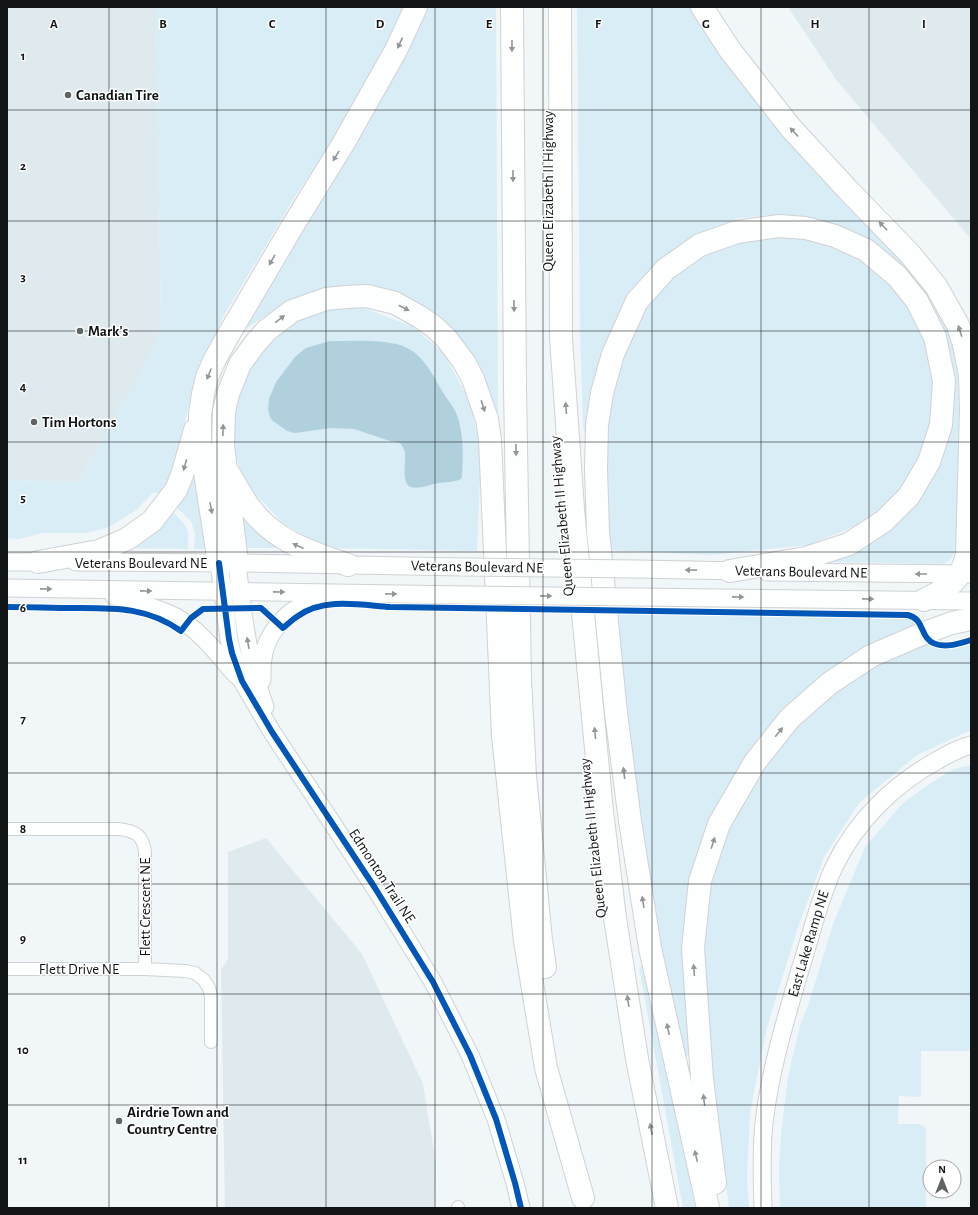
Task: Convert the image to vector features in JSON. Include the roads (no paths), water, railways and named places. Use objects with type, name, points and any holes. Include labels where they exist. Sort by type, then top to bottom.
[{"type":"highway","points":[[38,562],[99,551],[127,539],[152,521],[176,490],[182,475],[200,414],[207,377],[215,359],[292,227],[343,144],[396,50],[416,7]]},
{"type":"highway","points":[[512,7],[515,402],[520,679],[525,776],[541,940],[559,1065],[584,1203]]},
{"type":"highway","name":"Queen Elizabeth II Highway","points":[[560,7],[561,338],[573,509],[602,811],[615,918],[637,1059],[667,1208]]},
{"type":"highway","points":[[702,7],[730,50],[790,127],[910,254],[936,286],[958,325],[970,375],[971,411],[967,555],[965,565],[966,574],[944,590],[924,600]]},
{"type":"highway","points":[[708,1208],[650,948],[630,821],[612,676],[598,532],[596,469],[597,425],[602,393],[613,354],[637,301],[666,269],[700,245],[737,232],[779,226],[806,228],[835,236],[866,250],[898,276],[917,301],[935,337],[944,381],[941,425],[929,462],[908,496],[884,521],[849,544],[806,558],[730,571]]},
{"type":"highway","points":[[228,563],[226,469],[223,445],[224,411],[233,378],[240,364],[257,341],[279,319],[292,311],[326,299],[346,297],[367,296],[395,303],[433,326],[446,338],[464,362],[473,379],[487,419],[490,440],[503,736],[525,941],[546,1068],[584,1203]]},
{"type":"highway","points":[[200,414],[200,441],[228,563]]},
{"type":"highway","points":[[226,469],[252,510],[281,538],[297,546],[348,565]]},
{"type":"highway","points":[[719,1208],[702,1079],[693,948],[700,881],[719,824],[755,762],[790,718],[830,683],[871,656],[924,633],[952,623],[971,619]]},
{"type":"main road","name":"Veterans Boulevard NE","points":[[7,562],[228,563],[966,574]]},
{"type":"main road","name":"Edmonton Trail NE","points":[[228,563],[222,592],[232,653],[242,681],[272,732],[375,888],[433,982],[470,1055],[496,1119],[521,1208]]},
{"type":"main road","name":"Edmonton Trail NE","points":[[228,563],[240,592],[254,670],[272,732]]},
{"type":"main road","name":"Veterans Boulevard NE","points":[[7,588],[971,601]]},
{"type":"main road","points":[[93,590],[145,605],[176,617],[197,633],[242,681]]},
{"type":"main road","points":[[261,694],[263,658],[267,642],[278,624],[292,612],[307,603],[352,593]]},
{"type":"main road","name":"East Lake Ramp NE","points":[[763,1208],[762,1152],[764,1124],[775,1056],[826,886],[834,866],[857,829],[877,805],[900,784],[920,769],[946,755],[971,745]]},
{"type":"street","name":"Flett Crescent NE","points":[[7,829],[119,829],[131,831],[139,837],[144,845],[145,852],[145,970]]},
{"type":"street","name":"Flett Drive NE","points":[[7,969],[145,970],[185,971],[195,973],[204,980],[209,988],[210,1042]]},
{"type":"place","name":"Canadian Tire","points":[[68,95]]},
{"type":"place","name":"Mark's","points":[[80,331]]},
{"type":"place","name":"Tim Hortons","points":[[34,422]]},
{"type":"place","name":"Airdrie Town and Country Centre","points":[[119,1121]]}]
